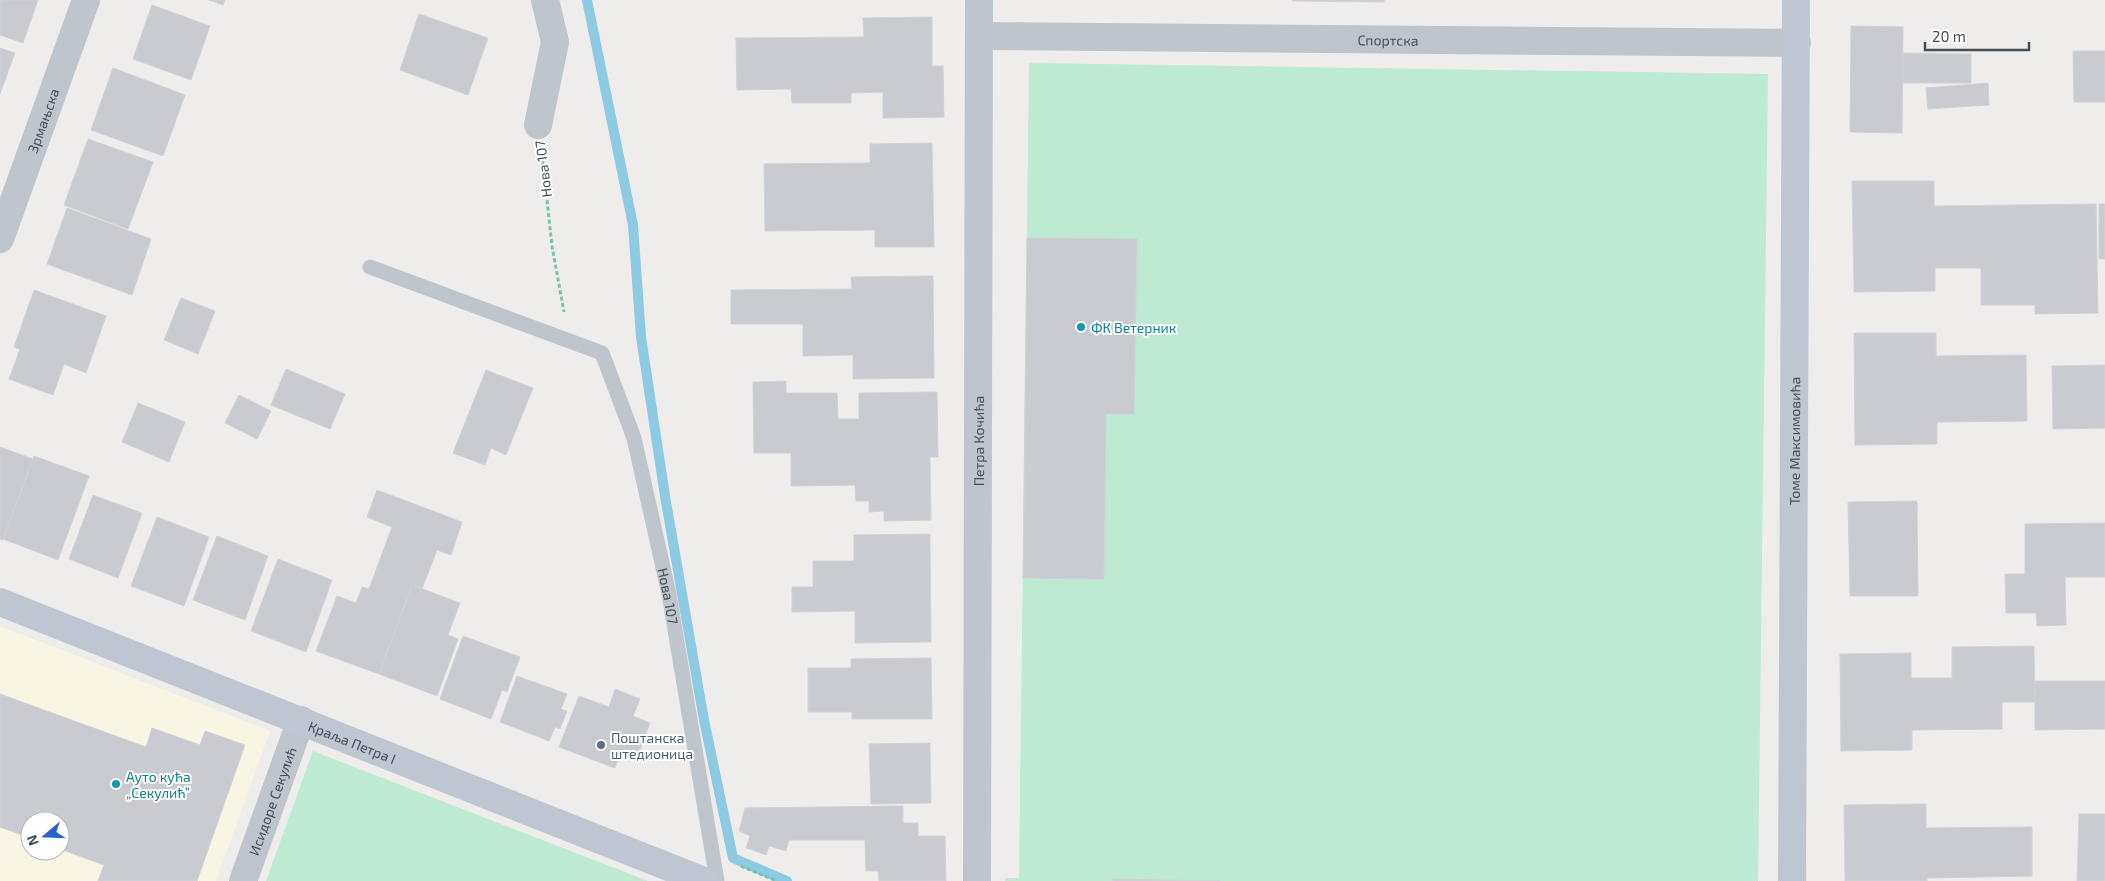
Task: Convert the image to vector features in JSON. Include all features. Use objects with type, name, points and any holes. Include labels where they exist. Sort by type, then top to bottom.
[{"type":"street","name":"Зрмањска","points":[[0,239],[86,0]]},
{"type":"street","name":"Нова 107","points":[[538,125],[555,42],[546,0]]},
{"type":"street","name":"Петра Кочића","points":[[976,881],[980,0]]},
{"type":"street","name":"Томе Максимовића","points":[[1792,881],[1796,0]]},
{"type":"street","name":"Спортска","points":[[979,36],[1797,44]]},
{"type":"street","name":"Краља Петра I","points":[[0,602],[704,881]]},
{"type":"street","name":"Исидоре Секулић","points":[[243,881],[301,720]]},
{"type":"lane","name":"Нова 107","points":[[370,267],[602,353],[634,438],[669,594],[717,881]]},
{"type":"path","name":"Нова 107","points":[[538,125],[552,246],[568,340]]},
{"type":"shaded area","name":"Ауто кућа „Секулић”","points":[[0,626],[270,731],[216,881],[0,881]]},
{"type":"green space","points":[[1029,63],[1768,74],[1758,881],[1005,881],[1005,878],[1019,878]]},
{"type":"green space","points":[[313,751],[648,881],[266,881]]},
{"type":"building","points":[[0,0],[38,0],[23,43],[0,35]]},
{"type":"building","points":[[209,0],[225,0],[223,5]]},
{"type":"building","points":[[1384,0],[1384,2],[1292,1]]},
{"type":"building","points":[[152,5],[210,26],[191,80],[133,59]]},
{"type":"building","points":[[419,14],[488,38],[468,95],[400,70]]},
{"type":"building","points":[[932,17],[932,66],[943,66],[944,117],[883,118],[883,92],[851,93],[851,103],[792,103],[791,89],[737,90],[736,38],[864,37],[863,18]]},
{"type":"building","points":[[1851,26],[1903,27],[1902,133],[1850,132]]},
{"type":"building","points":[[0,48],[15,53],[0,94]]},
{"type":"building","points":[[2073,51],[2105,51],[2105,102],[2074,102]]},
{"type":"building","points":[[1903,53],[1971,54],[1971,83],[1903,83]]},
{"type":"building","points":[[113,68],[185,95],[163,156],[91,130]]},
{"type":"building","points":[[1988,83],[1989,105],[1928,109],[1926,88]]},
{"type":"building","points":[[88,139],[153,162],[128,229],[64,205]]},
{"type":"building","points":[[932,143],[934,247],[875,247],[875,230],[765,231],[764,164],[870,163],[870,144]]},
{"type":"building","points":[[1852,181],[1934,181],[1934,206],[2096,204],[2098,313],[2035,314],[2035,305],[1981,305],[1981,268],[1935,268],[1935,291],[1854,292]]},
{"type":"building","points":[[2099,204],[2105,204],[2105,259],[2099,259]]},
{"type":"building","points":[[67,208],[151,239],[132,295],[47,264]]},
{"type":"building","name":"ФК Ветерник","points":[[1027,238],[1137,239],[1134,414],[1106,414],[1104,579],[1023,578]]},
{"type":"building","points":[[933,276],[934,378],[853,379],[853,355],[803,356],[803,324],[731,324],[731,290],[852,289],[851,277]]},
{"type":"building","points":[[34,290],[106,316],[86,373],[64,364],[53,395],[9,379],[20,349],[14,347]]},
{"type":"building","points":[[181,298],[215,311],[198,354],[164,340]]},
{"type":"building","points":[[1854,333],[1936,333],[1936,356],[2026,355],[2027,421],[1937,422],[1937,444],[1855,445]]},
{"type":"building","points":[[2105,365],[2105,428],[2053,429],[2052,366]]},
{"type":"building","points":[[286,369],[345,394],[330,429],[271,405]]},
{"type":"building","points":[[486,370],[533,388],[506,455],[491,448],[485,465],[453,453]]},
{"type":"building","points":[[786,381],[786,393],[837,393],[838,419],[859,419],[859,393],[937,392],[938,457],[930,457],[931,520],[884,521],[884,511],[869,512],[869,501],[856,501],[855,485],[791,486],[791,453],[754,453],[753,382]]},
{"type":"building","points":[[239,395],[271,411],[257,439],[225,423]]},
{"type":"building","points":[[138,403],[185,422],[169,462],[122,442]]},
{"type":"building","points":[[0,447],[33,459],[3,540],[0,539]]},
{"type":"building","points":[[34,456],[89,476],[58,560],[3,539]]},
{"type":"building","points":[[377,490],[462,522],[451,555],[437,550],[422,589],[412,585],[379,674],[316,651],[337,596],[356,603],[362,587],[369,589],[392,527],[367,517]]},
{"type":"building","points":[[93,495],[142,513],[118,578],[69,559]]},
{"type":"building","points":[[1917,501],[1918,596],[1850,596],[1848,502]]},
{"type":"building","points":[[157,517],[209,537],[184,606],[131,586]]},
{"type":"building","points":[[2105,523],[2105,577],[2065,577],[2066,625],[2037,626],[2036,613],[2006,613],[2005,574],[2025,574],[2025,524]]},
{"type":"building","points":[[930,534],[931,642],[855,643],[855,611],[792,612],[792,587],[813,587],[813,561],[854,561],[854,535]]},
{"type":"building","points":[[217,536],[268,556],[245,620],[193,600]]},
{"type":"building","points":[[278,559],[332,580],[306,652],[251,631]]},
{"type":"building","points":[[412,585],[460,603],[448,635],[458,639],[437,696],[379,674]]},
{"type":"building","points":[[463,636],[520,657],[507,692],[502,690],[491,719],[440,699]]},
{"type":"building","points":[[2034,646],[2035,702],[2002,702],[2002,729],[1912,730],[1912,750],[1841,751],[1840,654],[1911,653],[1911,678],[1952,678],[1952,647]]},
{"type":"building","points":[[931,658],[932,719],[852,719],[852,712],[808,712],[808,668],[851,668],[851,659]]},
{"type":"building","points":[[517,676],[567,694],[561,709],[567,711],[560,729],[555,727],[549,741],[500,722]]},
{"type":"building","points":[[2035,681],[2105,681],[2105,729],[2035,730]]},
{"type":"building","points":[[615,689],[640,699],[633,716],[650,723],[637,758],[621,752],[615,768],[559,747],[579,696],[609,707]]},
{"type":"building","name":"Ауто кућа „Секулић”","points":[[0,694],[146,747],[152,728],[200,745],[205,731],[245,745],[197,881],[98,881],[104,865],[70,853],[70,811],[20,811],[20,834],[0,827]]},
{"type":"building","points":[[930,743],[931,803],[871,804],[869,744]]},
{"type":"building","points":[[1926,804],[1926,828],[2032,827],[2032,876],[1927,878],[1927,881],[1845,881],[1844,805]]},
{"type":"building","points":[[903,806],[903,823],[918,823],[918,836],[945,836],[946,881],[879,881],[878,871],[866,871],[865,840],[789,840],[786,851],[769,846],[766,855],[746,848],[750,836],[739,831],[745,808]]},
{"type":"building","points":[[2079,814],[2105,814],[2105,881],[2077,881]]},
{"type":"building","points":[[1113,879],[1220,881],[1113,881]]},
{"type":"waterway","points":[[587,0],[633,225],[641,337],[665,496],[704,720],[733,858],[787,881]]},
{"type":"place","name":"ФК Ветерник","points":[[1081,327]]},
{"type":"place","name":"Поштанска штедионица","points":[[601,745]]},
{"type":"place","name":"Ауто кућа „Секулић”","points":[[116,784]]}]
